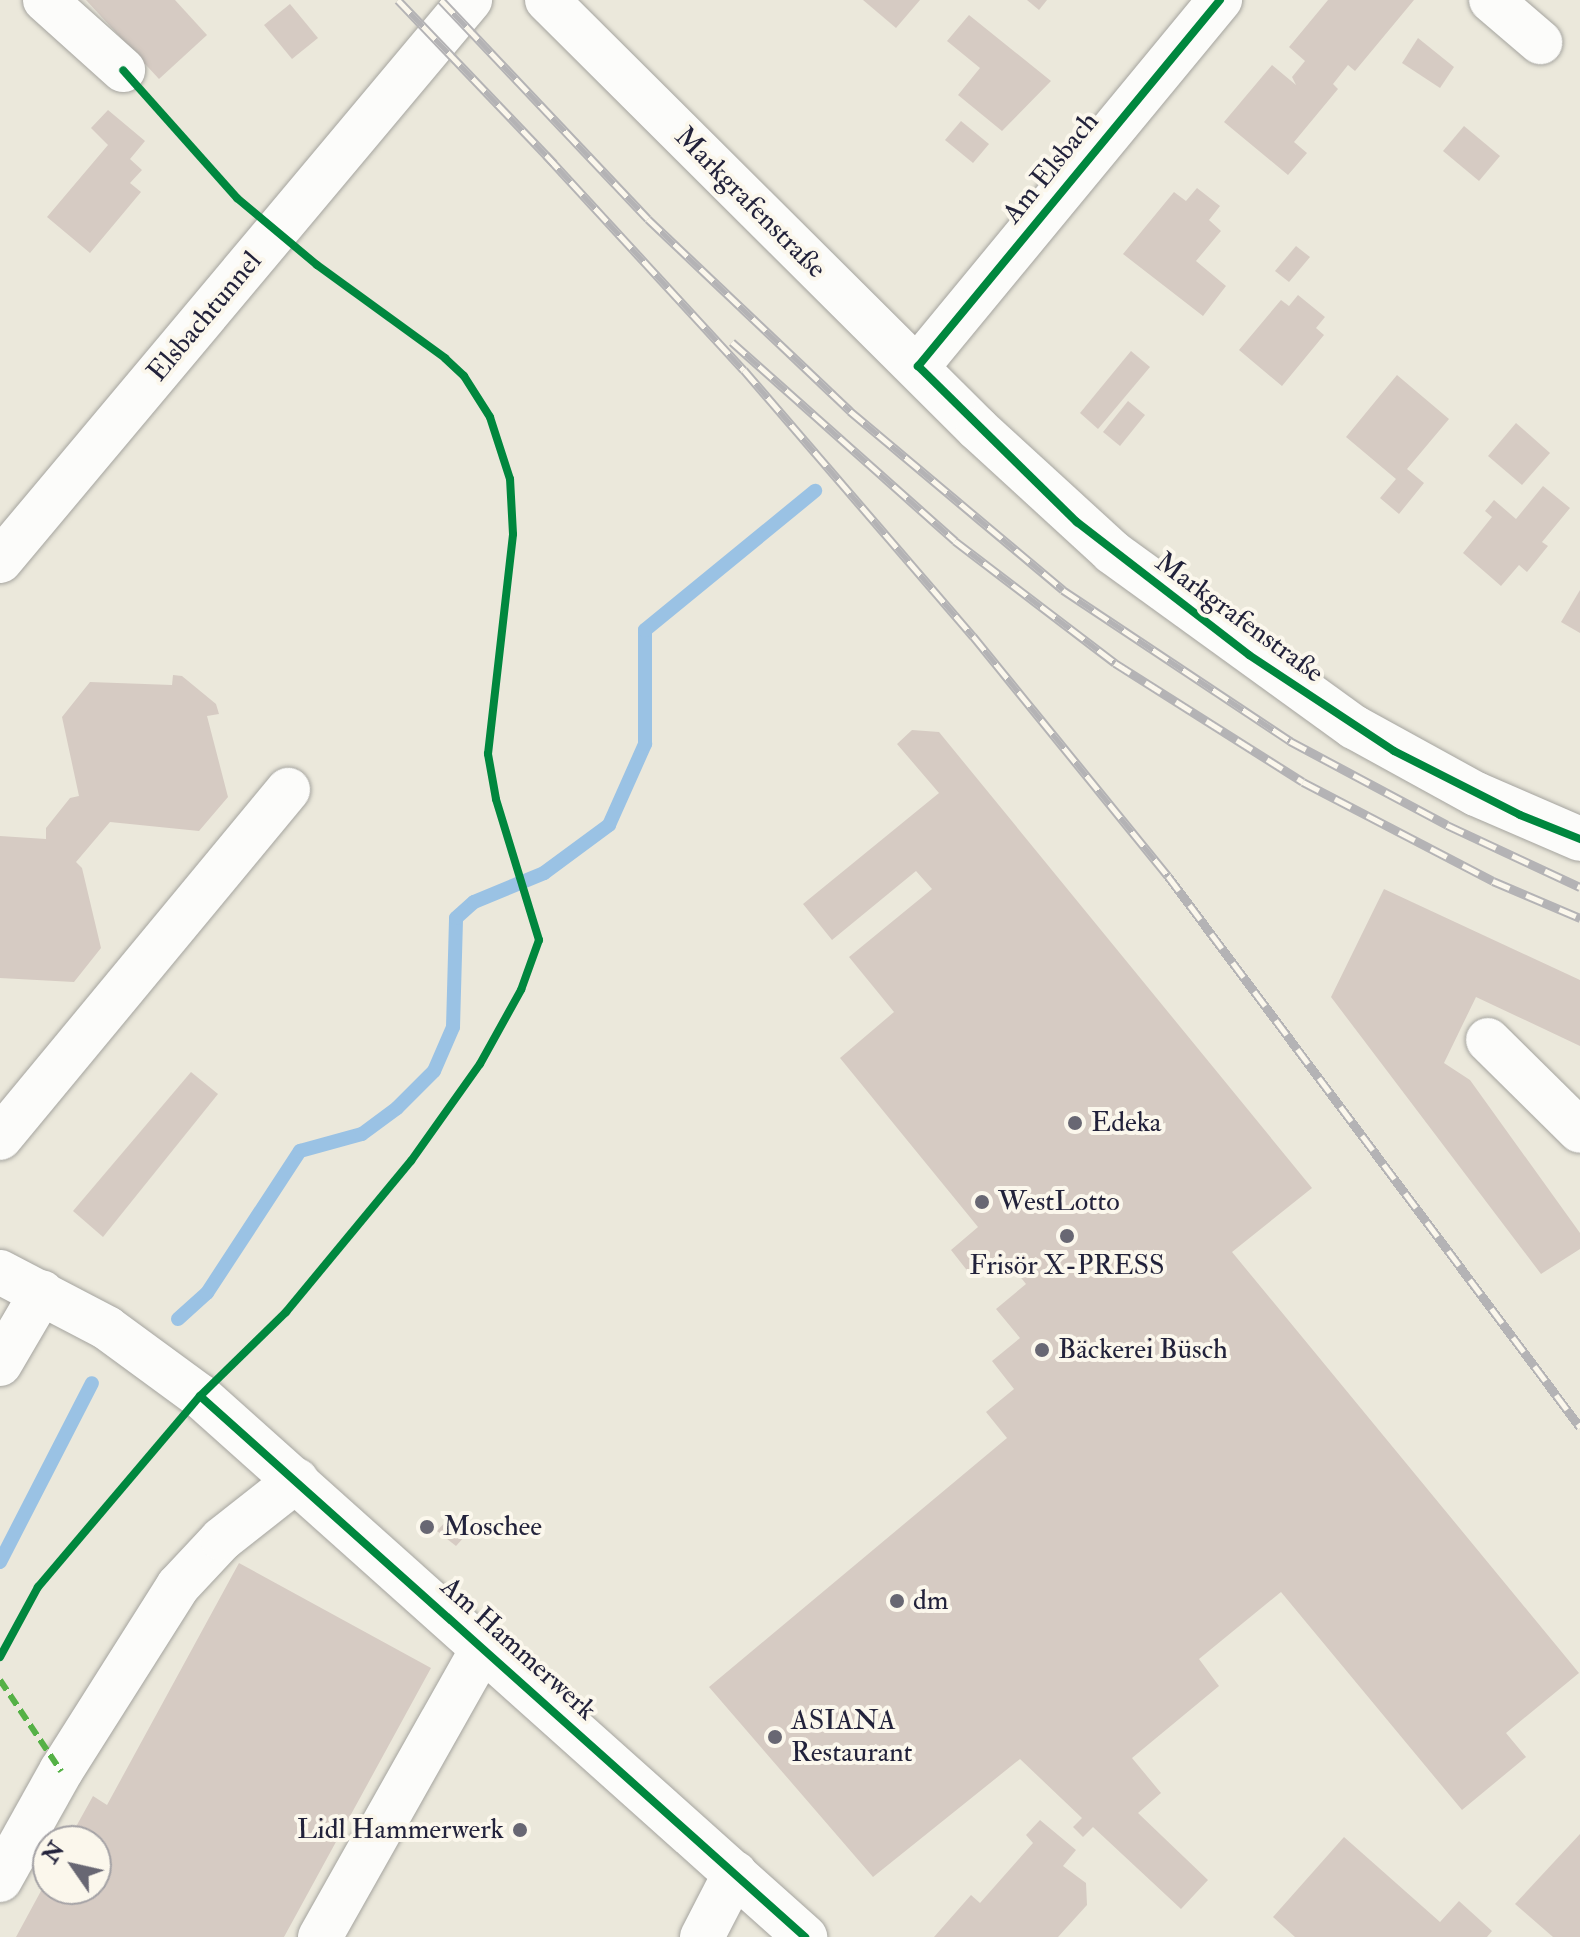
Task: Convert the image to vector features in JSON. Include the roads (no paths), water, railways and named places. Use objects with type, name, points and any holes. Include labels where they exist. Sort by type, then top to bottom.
[{"type":"street","points":[[45,0],[123,70]]},
{"type":"street","name":"Elsbachtunnel","points":[[0,561],[470,0]]},
{"type":"street","name":"Markgrafenstraße","points":[[547,0],[1077,522],[1249,655],[1394,751],[1580,839]]},
{"type":"street","name":"Am Elsbach","points":[[918,366],[1220,0]]},
{"type":"street","points":[[1491,0],[1540,42]]},
{"type":"street","points":[[0,1138],[288,790]]},
{"type":"street","points":[[1488,1040],[1580,1131]]},
{"type":"street","name":"Am Hammerwerk","points":[[0,1272],[42,1292],[165,1368],[297,1480],[805,1937]]},
{"type":"street","points":[[0,1364],[42,1292]]},
{"type":"street","points":[[0,1880],[61,1771],[178,1586],[222,1539],[297,1480]]},
{"type":"street","points":[[320,1937],[483,1648]]},
{"type":"street","points":[[702,1937],[735,1873]]},
{"type":"waterway","points":[[178,1319],[207,1293],[300,1151],[362,1134],[397,1108],[434,1071],[453,1027],[456,918],[474,902],[544,873],[609,825],[645,744],[645,630],[815,491]]},
{"type":"waterway","points":[[0,1562],[92,1383]]},
{"type":"railway","points":[[398,0],[554,163]]},
{"type":"railway","points":[[441,0],[648,219],[850,411],[1063,590],[1290,741],[1447,825],[1580,887]]},
{"type":"railway","points":[[546,155],[744,370],[973,636],[1168,876],[1580,1427]]},
{"type":"railway","points":[[732,342],[955,541],[1115,663],[1303,782],[1493,881],[1580,918]]},
{"type":"place","name":"Edeka","points":[[1075,1123]]},
{"type":"place","name":"WestLotto","points":[[982,1202]]},
{"type":"place","name":"Frisör X-PRESS","points":[[1067,1236]]},
{"type":"place","name":"Bäckerei Büsch","points":[[1042,1350]]},
{"type":"place","name":"Moschee","points":[[427,1527]]},
{"type":"place","name":"dm","points":[[897,1601]]},
{"type":"place","name":"ASIANA Restaurant","points":[[775,1737]]},
{"type":"place","name":"Lidl Hammerwerk","points":[[520,1830]]}]
